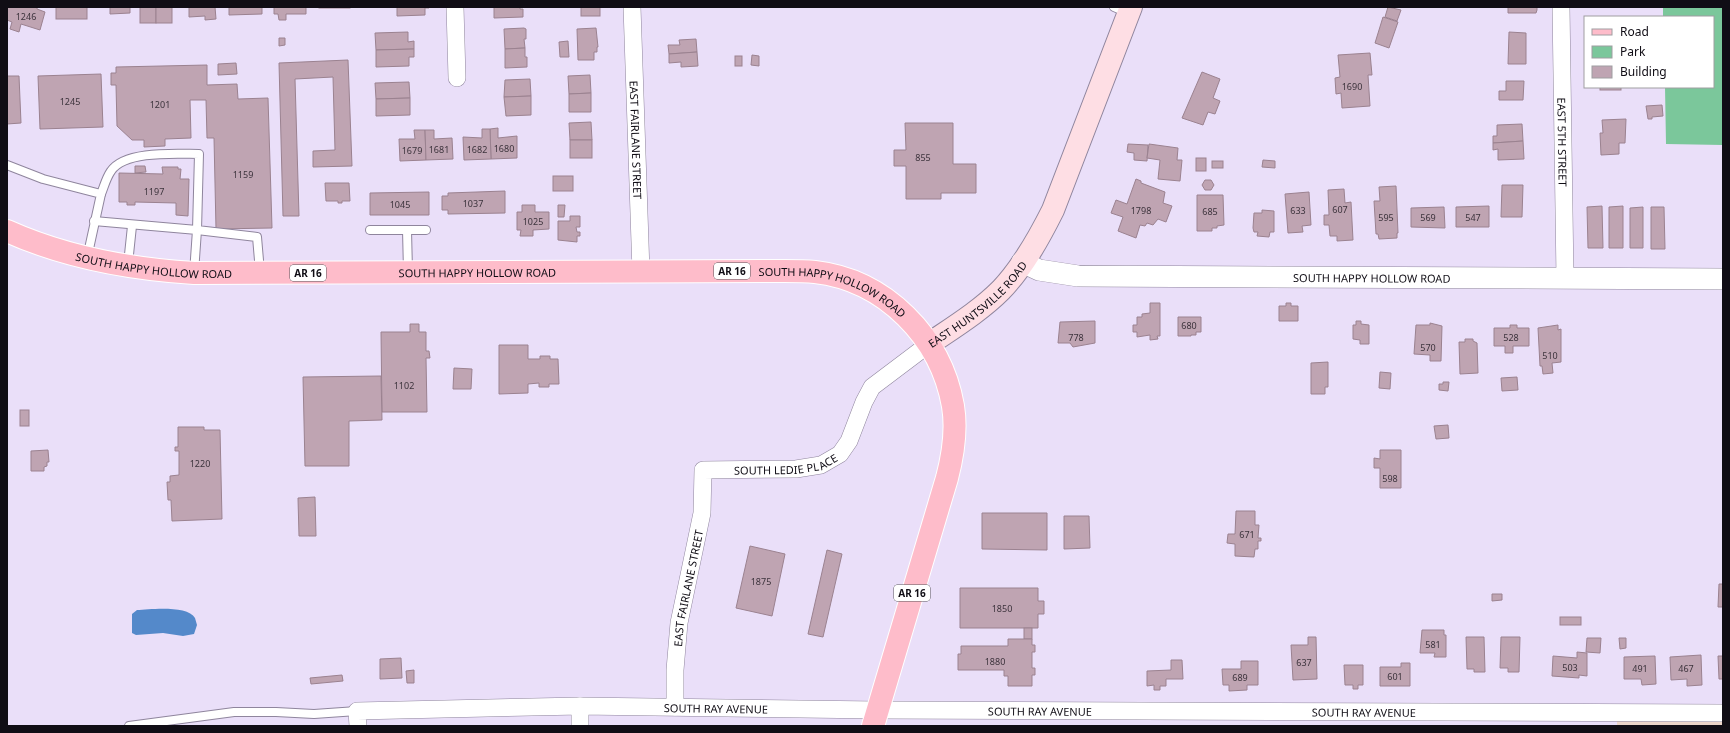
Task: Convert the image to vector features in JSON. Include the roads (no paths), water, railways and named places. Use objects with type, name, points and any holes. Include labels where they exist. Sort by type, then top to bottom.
[{"type":"main road","name":"EAST HUNTSVILLE ROAD","points":[[875,718],[947,478],[954,441],[954,407],[946,378],[929,344],[972,315],[1001,289],[1038,240],[1053,210],[1125,9]]},
{"type":"main road","name":"SOUTH HAPPY HOLLOW ROAD","points":[[7,231],[35,243],[87,258],[127,267],[194,273],[816,272],[848,280],[873,290],[894,304],[912,322],[929,344]]},
{"type":"street","points":[[455,7],[457,78]]},
{"type":"street","name":"EAST FAIRLANE STREET","points":[[632,7],[641,272]]},
{"type":"street","name":"EAST 5TH STREET","points":[[1561,7],[1565,278]]},
{"type":"street","name":"SOUTH HAPPY HOLLOW ROAD","points":[[1022,262],[1039,270],[1054,274],[1078,276],[1723,279]]},
{"type":"street","name":"SOUTH LEDIE PLACE","points":[[703,470],[796,468],[821,465],[840,454],[849,441],[864,402],[872,387],[929,344]]},
{"type":"street","name":"EAST FAIRLANE STREET","points":[[675,707],[675,670],[679,622],[702,513],[703,470]]},
{"type":"street","points":[[580,706],[580,726]]},
{"type":"street","name":"SOUTH RAY AVENUE","points":[[357,718],[580,706],[675,707],[875,718],[1723,713]]},
{"type":"lane","points":[[87,258],[100,194],[111,170],[122,162],[138,156],[199,154],[194,273]]},
{"type":"lane","points":[[7,165],[43,179],[100,194]]},
{"type":"lane","points":[[94,221],[132,226],[197,230],[257,237],[260,273]]},
{"type":"lane","points":[[127,267],[132,226]]},
{"type":"lane","points":[[370,230],[426,230]]},
{"type":"lane","points":[[407,230],[408,272]]},
{"type":"lane","points":[[129,726],[234,712],[276,712],[357,718]]},
{"type":"water","points":[[177,609],[185,611],[195,618],[197,625],[194,634],[183,636],[163,633],[136,635],[132,633],[132,614],[137,610]]}]
